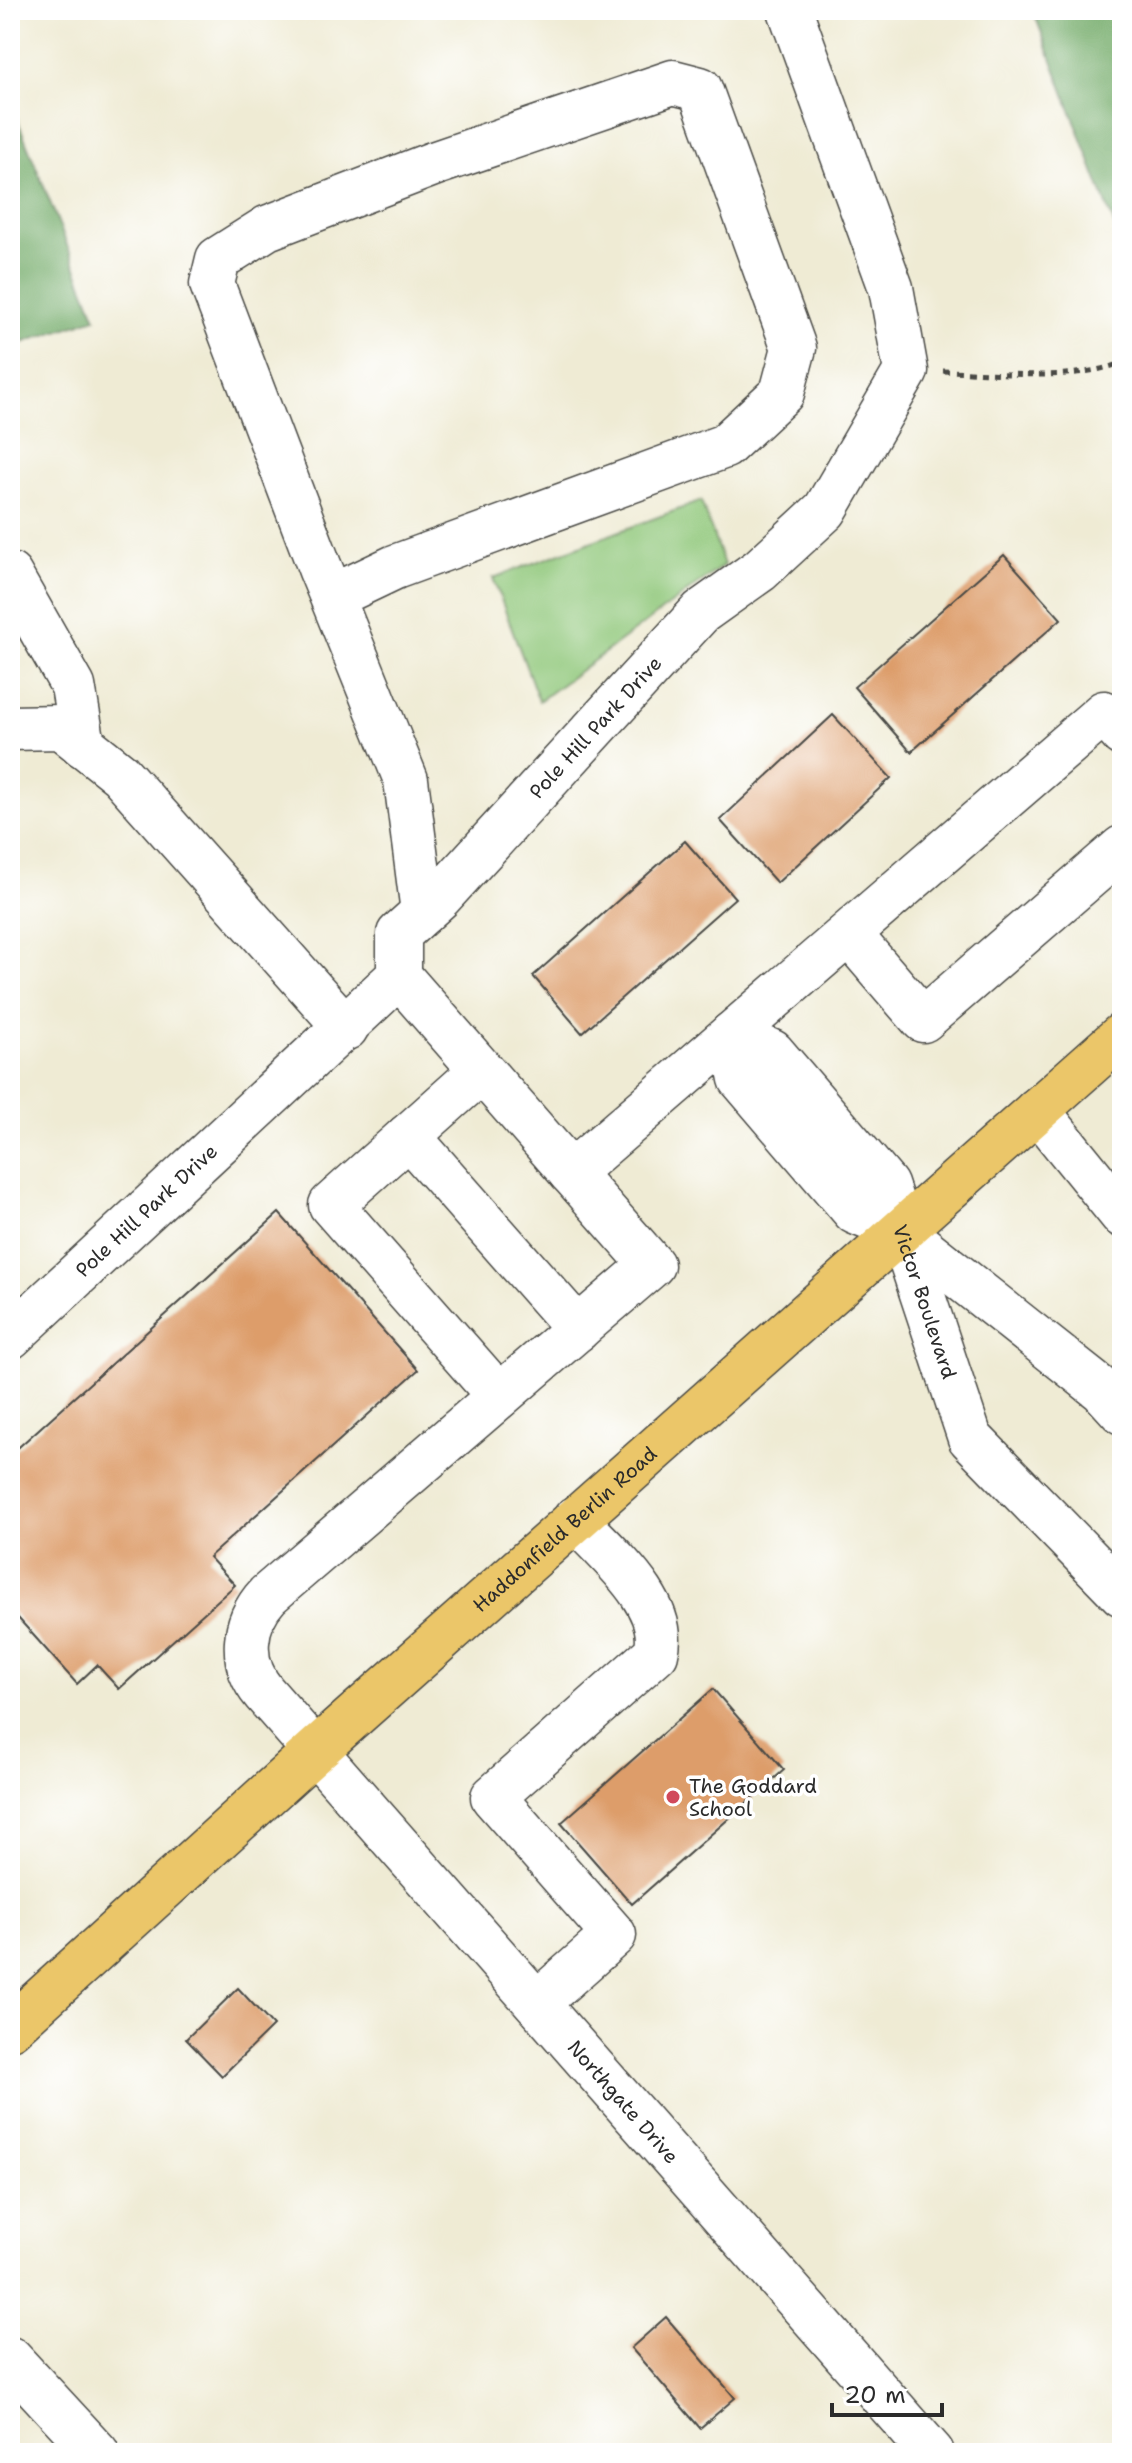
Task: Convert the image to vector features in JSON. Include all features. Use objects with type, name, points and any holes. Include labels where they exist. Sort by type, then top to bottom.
[{"type":"main road","name":"Haddonfield Berlin Road","points":[[12,2021],[1037,1110],[1120,1041]]},
{"type":"street","points":[[790,10],[891,288],[906,371]]},
{"type":"street","points":[[332,597],[395,567],[725,446],[782,393],[794,348],[700,89],[673,82],[433,164],[267,228],[218,259],[212,284],[332,597],[406,780],[423,912]]},
{"type":"street","name":"Pole Hill Park Drive","points":[[10,1337],[399,976],[399,934],[423,912],[701,612],[760,570],[825,510],[906,371]]},
{"type":"street","points":[[10,575],[73,686],[83,745]]},
{"type":"street","points":[[399,976],[571,1173],[1104,713],[1122,734]]},
{"type":"street","points":[[10,728],[61,727],[120,774],[346,1028]]},
{"type":"street","points":[[849,934],[923,1020],[1122,848]]},
{"type":"street","points":[[732,1034],[772,1052],[886,1185],[901,1231]]},
{"type":"street","points":[[481,1071],[331,1205],[499,1396]]},
{"type":"street","points":[[1037,1110],[1122,1215]]},
{"type":"street","points":[[408,1136],[578,1329]]},
{"type":"street","name":"Northgate Drive","points":[[571,1173],[652,1265],[268,1595],[254,1614],[246,1643],[254,1678],[932,2453]]},
{"type":"street","name":"Victor Boulevard","points":[[901,1231],[1102,1390],[1122,1412]]},
{"type":"street","name":"Victor Boulevard","points":[[901,1231],[970,1438],[1122,1594]]},
{"type":"street","points":[[537,2003],[614,1935],[493,1797],[656,1653],[658,1642],[657,1622],[649,1602],[575,1519]]},
{"type":"street","points":[[10,2359],[97,2453]]},
{"type":"path","points":[[906,371],[1047,377],[1098,371],[1122,363]]},
{"type":"green space","points":[[1033,10],[1122,10],[1122,245]]},
{"type":"green space","points":[[10,101],[96,318],[10,347]]},
{"type":"green space","points":[[701,501],[724,565],[539,701],[493,578]]},
{"type":"building","points":[[1004,555],[1061,619],[911,752],[854,687]]},
{"type":"building","points":[[833,715],[891,778],[777,883],[720,820]]},
{"type":"building","points":[[685,841],[735,898],[582,1033],[533,976]]},
{"type":"building","points":[[279,1213],[418,1370],[209,1557],[235,1585],[119,1689],[97,1665],[77,1684],[10,1609],[10,1455]]},
{"type":"building","name":"The Goddard School","points":[[713,1689],[784,1770],[632,1904],[561,1823]]},
{"type":"building","points":[[238,1988],[273,2026],[222,2076],[186,2039]]},
{"type":"building","points":[[666,2317],[735,2398],[700,2428],[631,2348]]},
{"type":"place","name":"The Goddard School","points":[[673,1797]]}]
